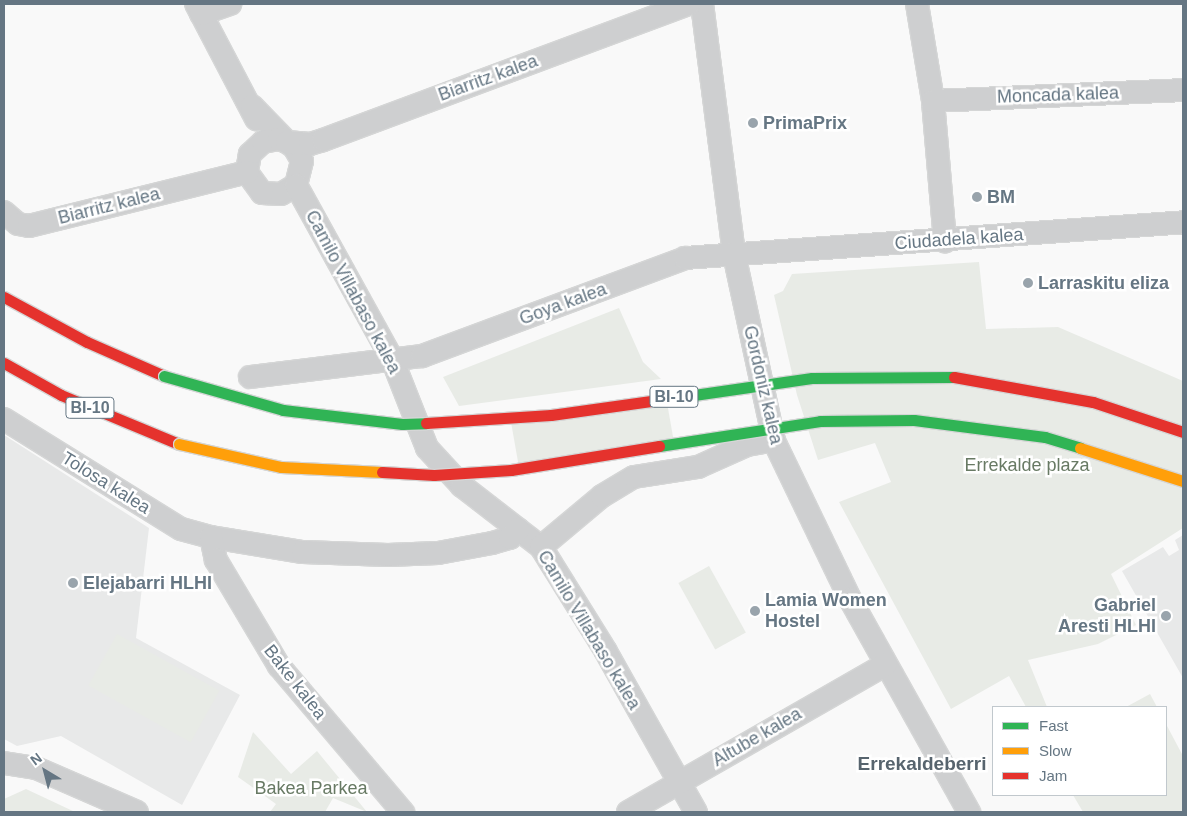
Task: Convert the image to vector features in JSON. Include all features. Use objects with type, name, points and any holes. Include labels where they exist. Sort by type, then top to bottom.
[{"type":"highway","name":"BI-10","points":[[4,297],[88,342],[164,376],[283,410],[402,424],[551,415],[812,378],[960,377],[1093,402],[1183,432]]},
{"type":"highway","name":"BI-10","points":[[4,363],[61,394],[179,444],[281,466],[434,475],[511,470],[820,421],[914,420],[1045,437],[1183,481]]},
{"type":"street","points":[[230,4],[199,9],[252,106],[263,142]]},
{"type":"street","name":"Biarritz kalea","points":[[287,142],[323,140],[688,4]]},
{"type":"street","name":"Gordoniz kalea","points":[[702,4],[734,254],[774,441],[886,664],[969,812]]},
{"type":"street","points":[[917,4],[933,101],[945,241]]},
{"type":"street","name":"Moncada kalea","points":[[933,101],[1183,90]]},
{"type":"street","points":[[252,106],[287,142],[302,161],[296,185],[271,195],[255,188],[247,172],[250,154],[263,142],[287,142]]},
{"type":"street","name":"Biarritz kalea","points":[[4,212],[18,224],[29,226],[247,172]]},
{"type":"street","name":"Camilo Villabaso kalea","points":[[296,185],[392,359],[428,448],[462,486],[541,547],[696,812]]},
{"type":"street","name":"Ciudadela kalea","points":[[734,254],[945,241],[1183,222]]},
{"type":"street","name":"Goya kalea","points":[[250,378],[422,356],[685,258],[734,254]]},
{"type":"street","name":"Tolosa kalea","points":[[4,419],[181,529],[211,537],[303,552],[388,555],[438,554],[510,538],[518,529]]},
{"type":"street","points":[[541,547],[602,496],[634,477],[698,467],[747,445],[774,441]]},
{"type":"street","name":"Bake kalea","points":[[211,537],[216,560],[279,666],[403,812]]},
{"type":"street","name":"Altube kalea","points":[[628,812],[886,664]]},
{"type":"street","points":[[4,763],[36,768],[137,812]]},
{"type":"shaded area","name":"Elejabarri HLHI","points":[[4,435],[149,528],[136,638],[240,695],[182,805],[61,736],[17,746],[4,739]]},
{"type":"shaded area","name":"Gabriel Aresti HLHI","points":[[1183,535],[1183,678],[1122,571],[1163,547],[1169,556],[1179,550],[1175,540]]},
{"type":"green space","name":"Errekalde plaza","points":[[979,262],[986,329],[1058,327],[1183,381],[1183,528],[1111,574],[1136,625],[1098,644],[1028,660],[1047,706],[1025,706],[1009,676],[951,709],[839,502],[891,482],[875,443],[818,460],[797,395],[774,295],[783,291],[792,274]]},
{"type":"green space","points":[[619,308],[643,362],[661,379],[459,406],[443,377]]},
{"type":"green space","points":[[666,397],[674,443],[520,471],[511,424]]},
{"type":"green space","points":[[709,566],[746,632],[715,649],[678,583]]},
{"type":"green space","points":[[117,634],[219,691],[191,742],[88,686]]},
{"type":"green space","points":[[1150,694],[1156,706],[1128,706]]},
{"type":"green space","points":[[1167,726],[1183,756],[1183,812],[1083,812],[1074,796],[1167,796]]},
{"type":"green space","name":"Bakea Parkea","points":[[253,732],[291,774],[317,751],[367,812],[333,798],[325,812],[270,812],[276,804],[238,777]]},
{"type":"green space","points":[[26,789],[75,812],[4,812],[4,799]]},
{"type":"traffic: jam","points":[[4,297],[87,342],[164,376]]},
{"type":"traffic: jam","points":[[4,363],[61,395],[179,444]]},
{"type":"traffic: jam","points":[[954,377],[1093,402],[1183,432]]},
{"type":"traffic: jam","points":[[426,423],[551,415],[687,396]]},
{"type":"traffic: jam","points":[[382,472],[434,475],[511,470],[659,446]]},
{"type":"traffic: fast","points":[[164,376],[283,410],[402,424],[426,423]]},
{"type":"traffic: fast","points":[[687,396],[812,378],[954,377]]},
{"type":"traffic: fast","points":[[659,446],[820,421],[914,420],[1045,437],[1080,448]]},
{"type":"traffic: slow","points":[[179,444],[281,467],[382,472]]},
{"type":"traffic: slow","points":[[1080,448],[1183,481]]},
{"type":"place","name":"PrimaPrix","points":[[753,123]]},
{"type":"place","name":"BM","points":[[977,197]]},
{"type":"place","name":"Larraskitu eliza","points":[[1028,283]]},
{"type":"place","name":"Elejabarri HLHI","points":[[73,583]]},
{"type":"place","name":"Lamia Women Hostel","points":[[755,611]]},
{"type":"place","name":"Gabriel Aresti HLHI","points":[[1166,616]]},
{"type":"district","name":"Errekaldeberri","points":[[922,764]]}]
